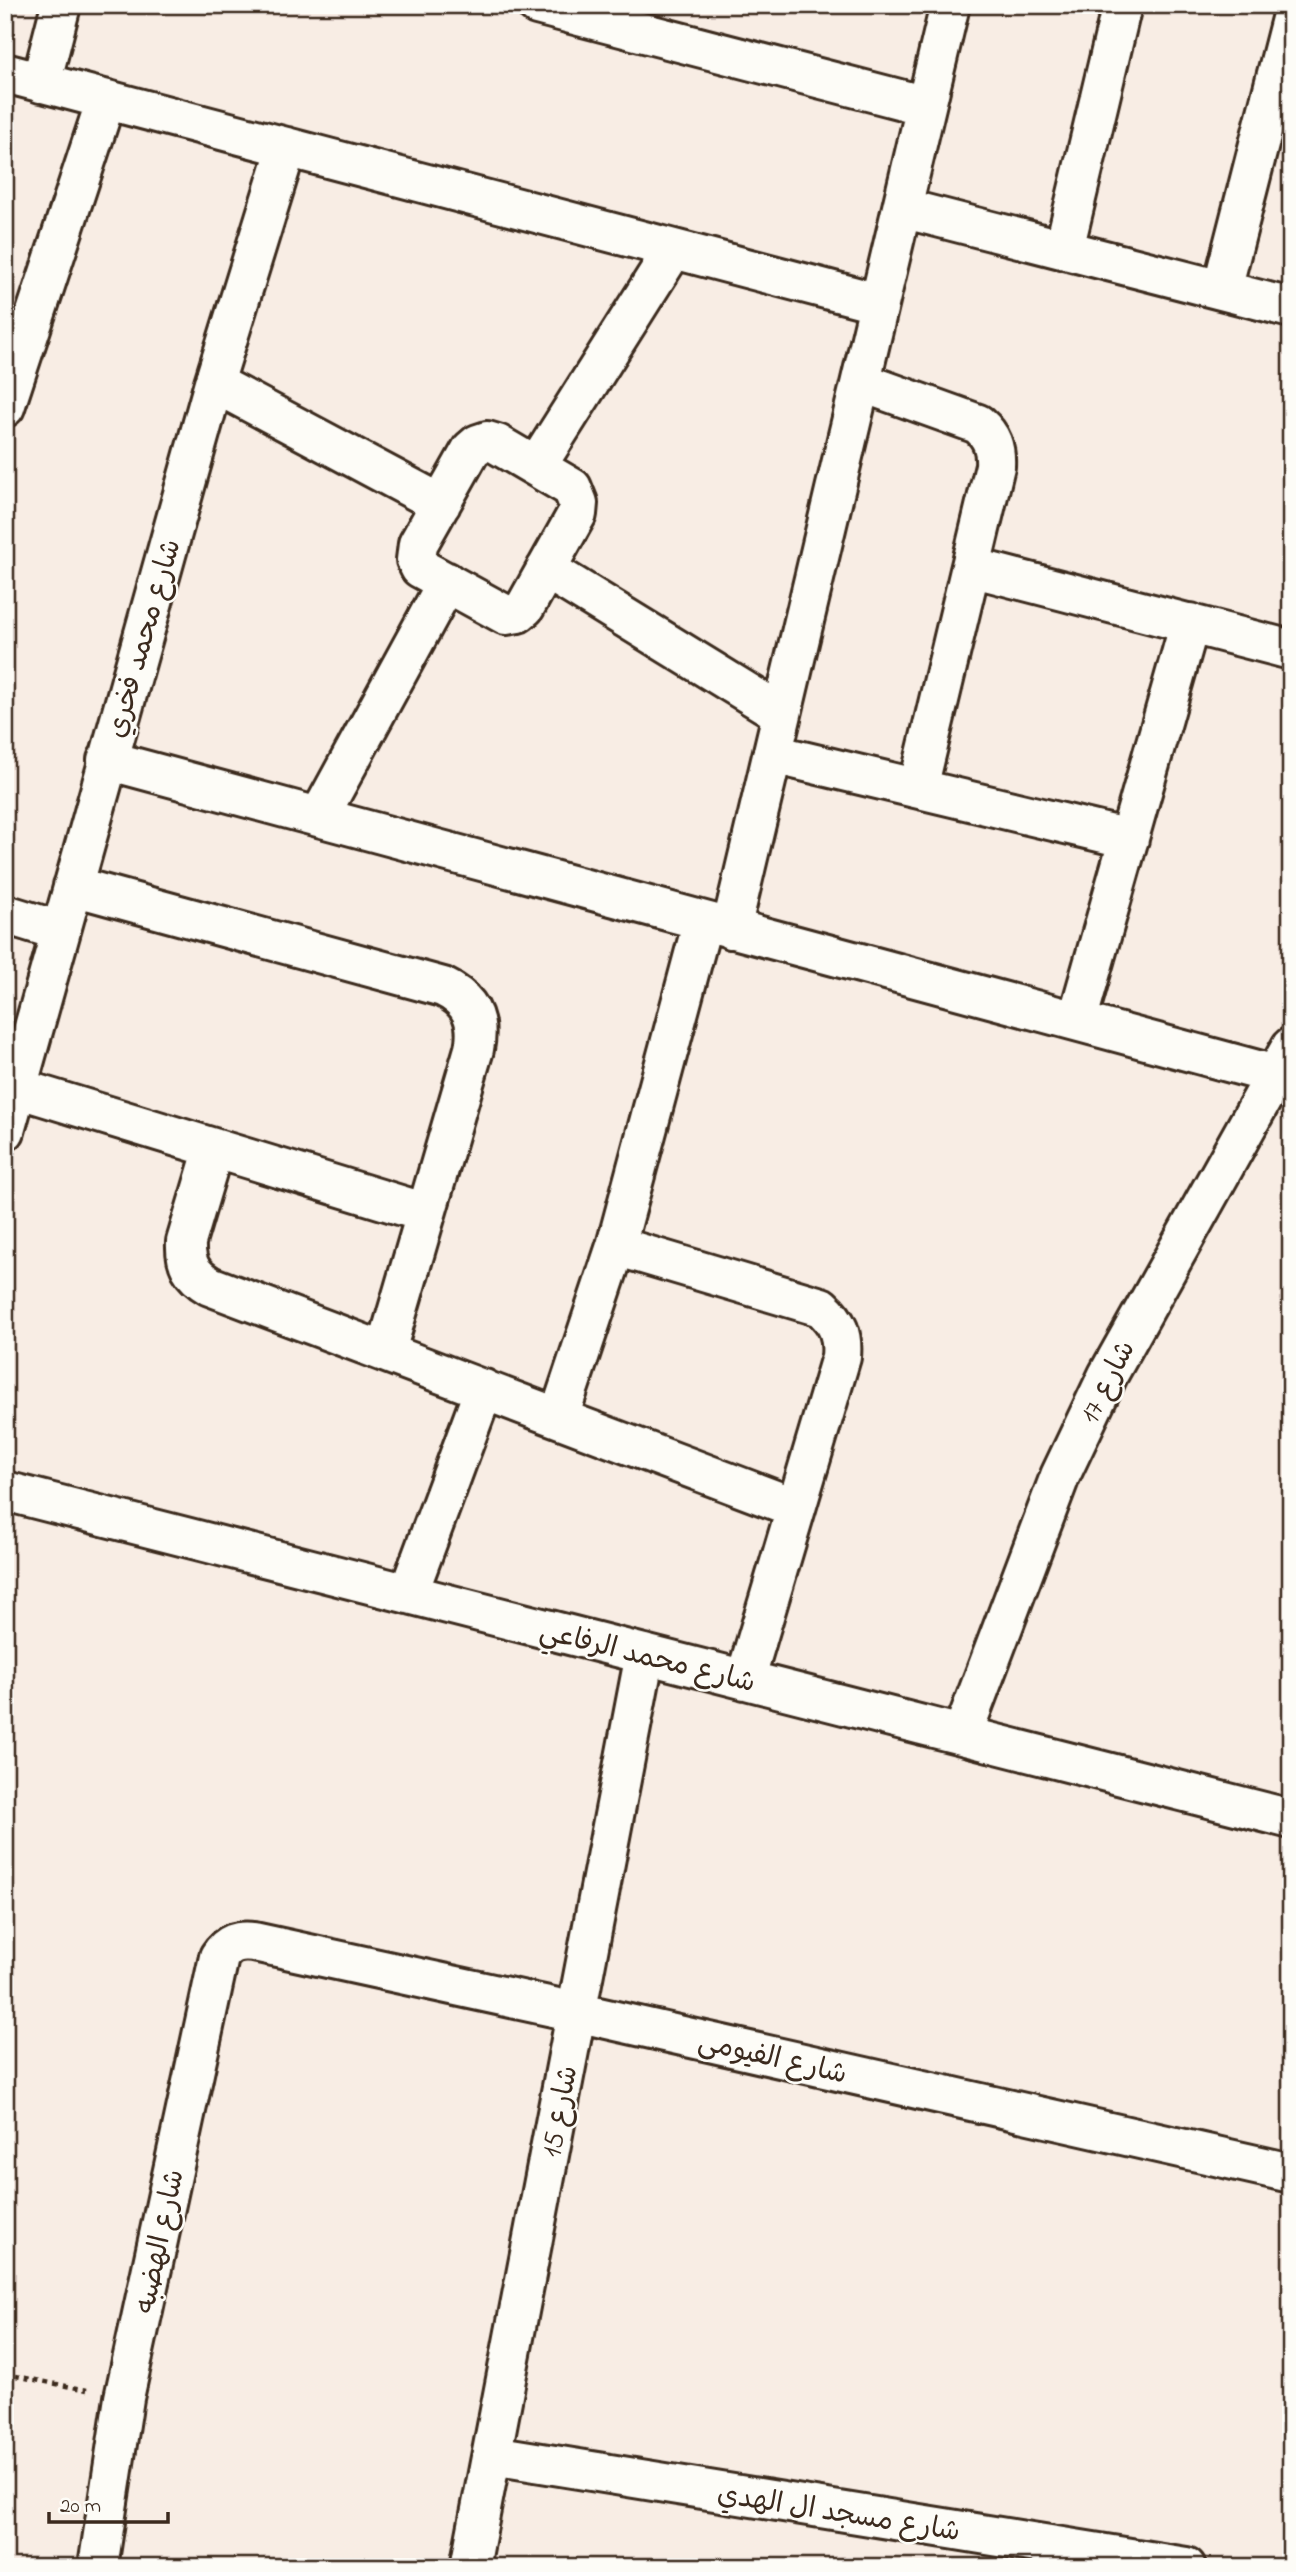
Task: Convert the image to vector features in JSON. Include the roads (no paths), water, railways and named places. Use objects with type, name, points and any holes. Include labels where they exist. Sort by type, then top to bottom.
[{"type":"street","points":[[61,5],[23,78],[879,303]]},
{"type":"street","points":[[537,5],[926,106]]},
{"type":"street","points":[[559,1417],[773,754],[950,5]]},
{"type":"street","points":[[1064,249],[1122,5]]},
{"type":"street","points":[[1222,289],[1291,19]]},
{"type":"street","points":[[5,407],[106,100]]},
{"type":"street","name":"شارع محمد فخري","points":[[5,1131],[214,383],[287,147]]},
{"type":"street","points":[[902,208],[1291,308]]},
{"type":"street","points":[[536,467],[673,250]]},
{"type":"street","points":[[861,382],[978,424],[987,432],[993,443],[995,466],[918,788]]},
{"type":"street","points":[[214,383],[441,504]]},
{"type":"street","points":[[486,442],[497,444],[572,488],[578,503],[577,514],[525,607],[518,613],[506,615],[420,568],[416,560],[418,544],[441,504],[471,450],[486,442]]},
{"type":"street","points":[[971,567],[1291,650]]},
{"type":"street","points":[[546,569],[782,714]]},
{"type":"street","points":[[319,817],[446,582]]},
{"type":"street","points":[[1077,1021],[1190,624]]},
{"type":"street","points":[[773,754],[1129,839]]},
{"type":"street","points":[[107,760],[1077,1021],[1283,1061]]},
{"type":"street","points":[[73,886],[430,983],[457,993],[468,1004],[475,1018],[477,1034],[386,1351]]},
{"type":"street","points":[[5,914],[60,931]]},
{"type":"street","name":"شارع 17","points":[[962,1735],[1056,1488],[1108,1375],[1283,1061]]},
{"type":"street","points":[[17,1088],[426,1213]]},
{"type":"street","points":[[214,1148],[186,1242],[185,1255],[190,1269],[198,1279],[210,1286],[796,1508]]},
{"type":"street","points":[[616,1246],[821,1307],[832,1316],[839,1329],[841,1357],[745,1680]]},
{"type":"street","points":[[408,1594],[485,1389]]},
{"type":"street","name":"شارع محمد الرفاعي","points":[[5,1491],[1291,1819]]},
{"type":"street","name":"شارع 15","points":[[470,2567],[645,1654]]},
{"type":"street","name":"شارع الهضبه","points":[[98,2567],[124,2398],[219,1957],[230,1944],[238,1941],[254,1942]]},
{"type":"street","name":"شارع الفيومى","points":[[254,1942],[1291,2173]]},
{"type":"street","name":"شارع مسجد ال الهدي","points":[[492,2455],[1186,2567]]}]
